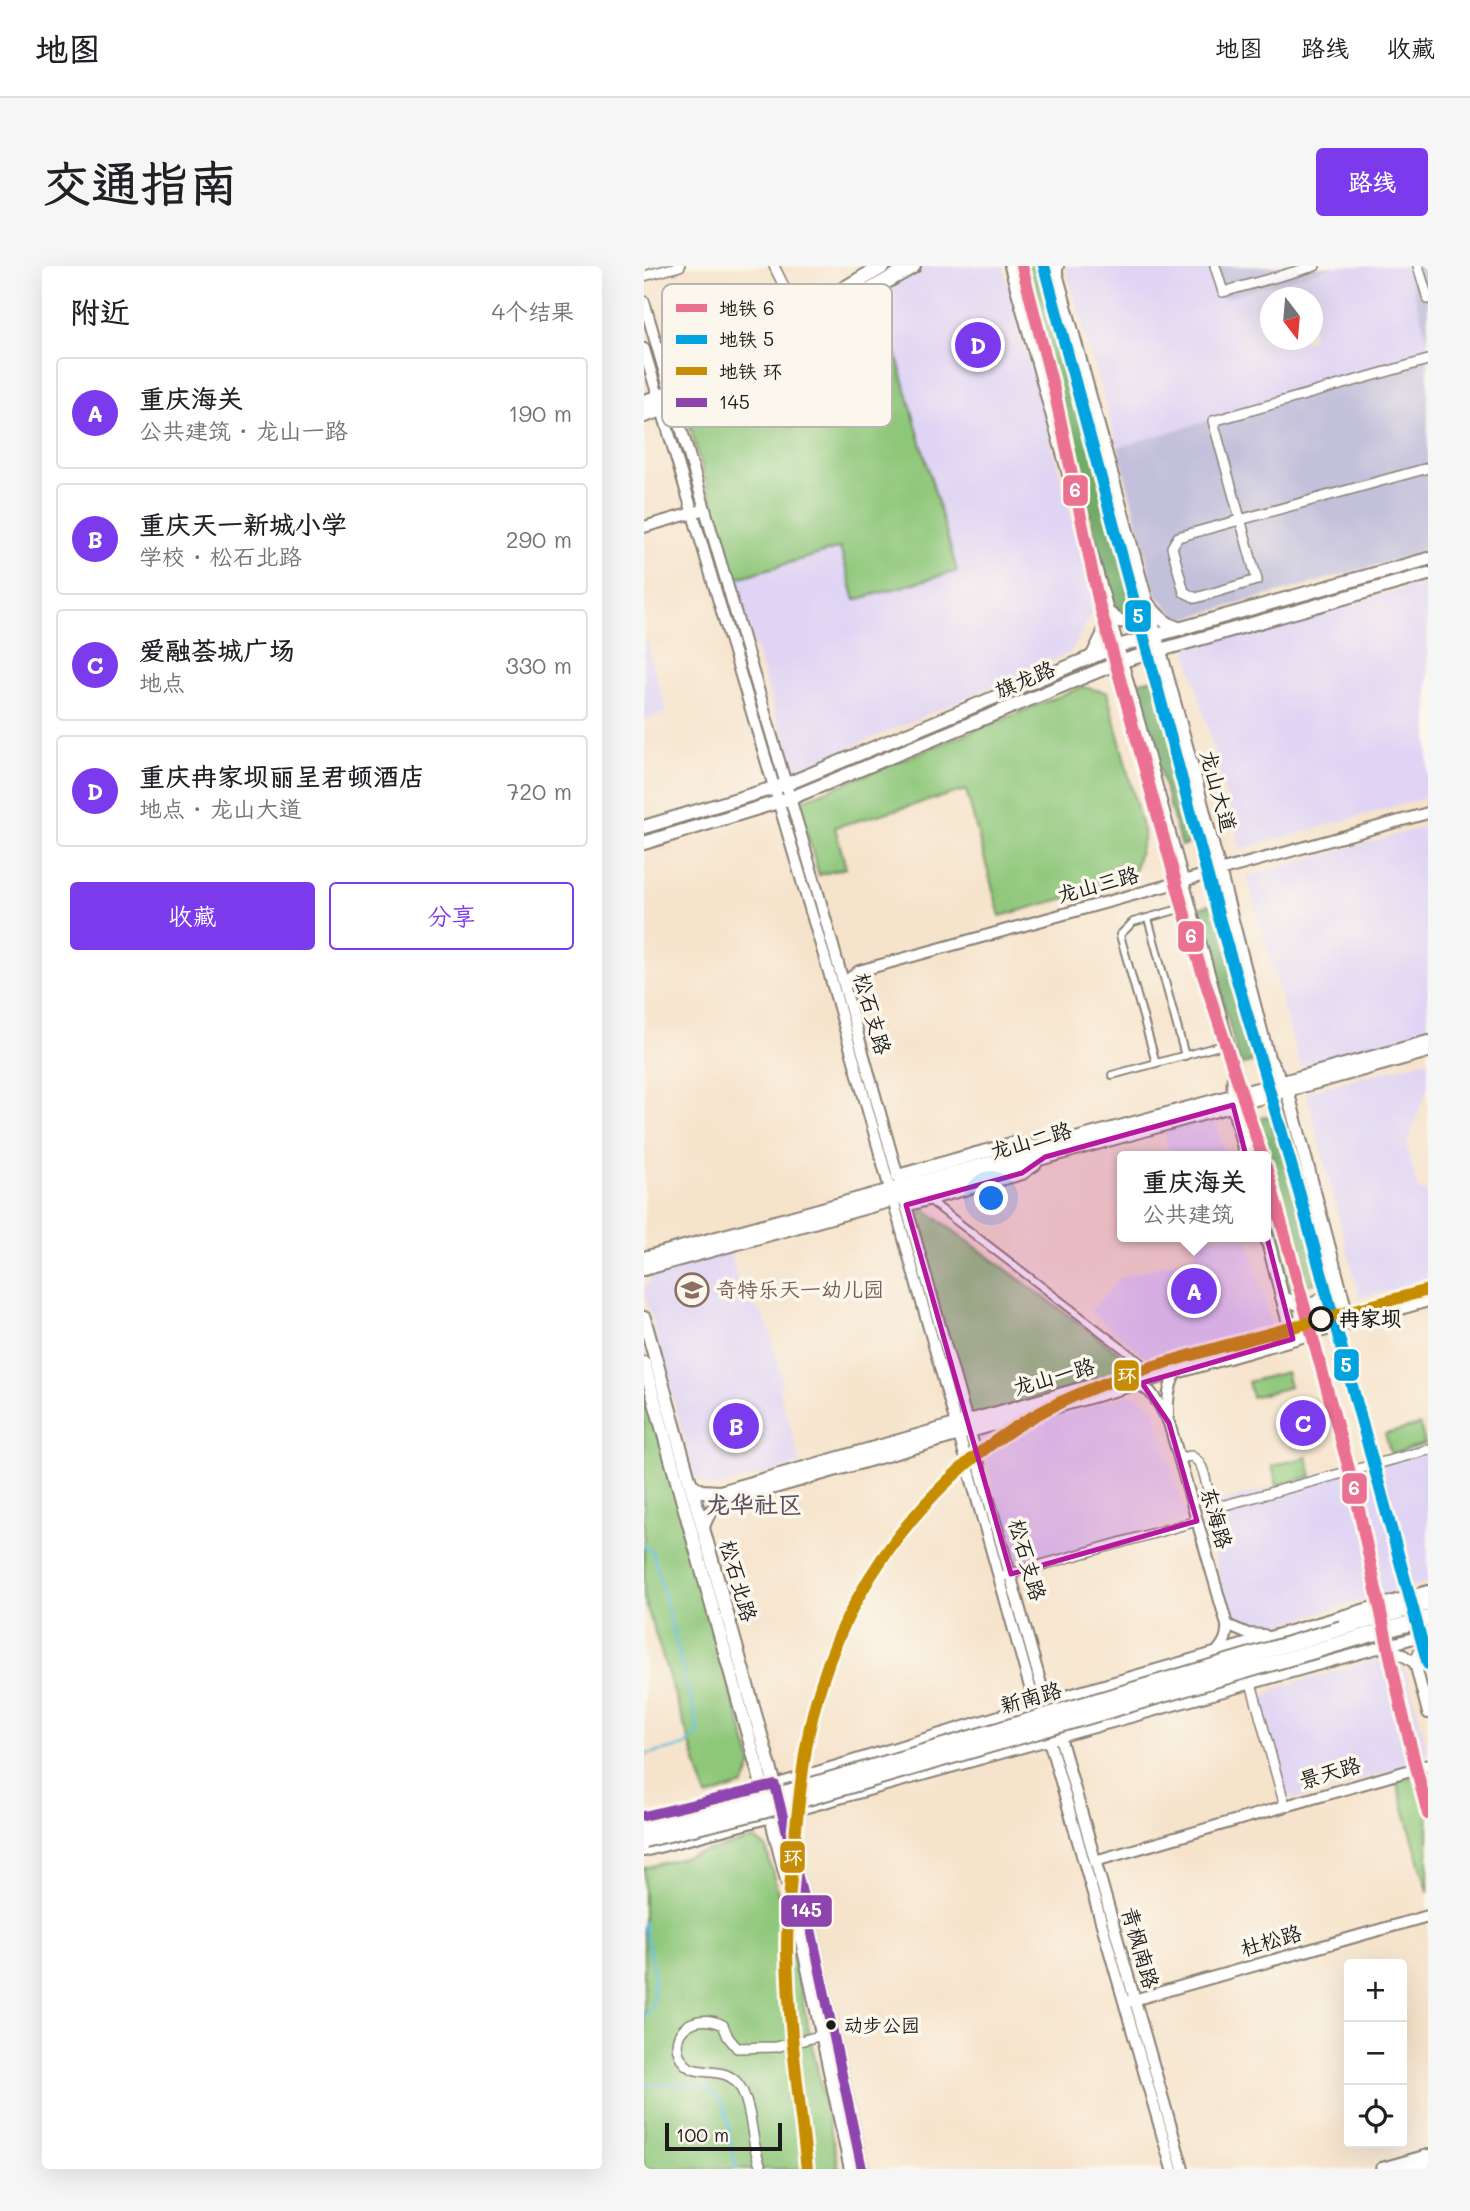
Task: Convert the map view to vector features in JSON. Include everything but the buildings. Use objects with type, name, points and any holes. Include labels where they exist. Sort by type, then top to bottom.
[{"type":"main road","points":[[853,284],[883,266]]},
{"type":"main road","points":[[880,284],[913,266]]},
{"type":"main road","points":[[1011,266],[1234,1068],[1233,1100],[1245,1151]]},
{"type":"main road","name":"龙山大道","points":[[1055,267],[1220,871],[1268,1058],[1284,1086],[1347,1319]]},
{"type":"main road","points":[[644,415],[662,401]]},
{"type":"main road","points":[[644,827],[787,784],[1118,646],[1157,642],[1182,629],[1428,559]]},
{"type":"main road","name":"旗龙路","points":[[644,842],[784,800],[1122,661],[1157,642],[1428,574]]},
{"type":"main road","points":[[1107,612],[1119,621],[1132,622],[1142,614],[1146,602]]},
{"type":"main road","points":[[1146,602],[1170,626],[1182,629]]},
{"type":"main road","points":[[1092,657],[1103,635],[1107,612]]},
{"type":"main road","name":"龙山二路","points":[[644,1258],[899,1193],[1284,1086],[1428,1042]]},
{"type":"main road","name":"龙山二路","points":[[1284,1086],[1428,1051]]},
{"type":"main road","points":[[1015,1143],[1044,1153],[1023,1173],[927,1199],[899,1193],[1015,1143]]},
{"type":"main road","name":"龙山二路","points":[[644,1269],[899,1193]]},
{"type":"main road","points":[[1268,1242],[1291,1334]]},
{"type":"main road","points":[[1282,1297],[1294,1304],[1307,1306],[1319,1302],[1328,1293],[1336,1276]]},
{"type":"main road","name":"龙山一路","points":[[1347,1319],[1428,1290]]},
{"type":"main road","name":"龙山一路","points":[[703,1527],[713,1507],[722,1502],[1149,1370],[1428,1300]]},
{"type":"main road","name":"松石北路","points":[[644,1318],[703,1527],[777,1816],[800,1931],[827,2034]]},
{"type":"main road","name":"龙山一路","points":[[691,1484],[701,1490],[720,1492],[1139,1384],[1291,1334]]},
{"type":"main road","name":"松石北路","points":[[644,1363],[769,1786]]},
{"type":"main road","name":"新南路","points":[[644,1840],[763,1811],[1343,1635],[1428,1603]]},
{"type":"main road","name":"新南路","points":[[644,1829],[761,1800],[1343,1635],[1428,1618]]},
{"type":"main road","points":[[827,2034],[851,2169]]},
{"type":"main road","points":[[827,2034],[862,2169]]},
{"type":"main road","points":[[1382,2169],[1428,2156]]},
{"type":"main road","points":[[1416,2169],[1428,2166]]},
{"type":"street","points":[[644,276],[680,266]]},
{"type":"street","points":[[774,266],[783,284]]},
{"type":"street","points":[[1215,266],[1223,292],[1315,266]]},
{"type":"street","points":[[1418,266],[1428,299]]},
{"type":"street","name":"松石支路","points":[[644,302],[662,401]]},
{"type":"street","name":"松石支路","points":[[644,349],[662,401]]},
{"type":"street","points":[[1428,360],[1213,421],[1240,520],[1257,580],[1196,598],[1184,592],[1172,547],[1178,537],[1240,520],[1428,468]]},
{"type":"street","name":"松石支路","points":[[669,427],[773,789],[784,800],[838,963],[964,1429],[1041,1704],[1054,1739]]},
{"type":"street","name":"松石支路","points":[[672,427],[705,509],[787,784],[784,800],[831,979],[899,1193]]},
{"type":"street","points":[[644,527],[705,509]]},
{"type":"street","name":"龙山三路","points":[[859,971],[1428,813]]},
{"type":"street","points":[[1156,1063],[1120,935],[1133,922],[1190,906]]},
{"type":"street","points":[[1148,918],[1185,1056]]},
{"type":"street","points":[[838,963],[859,971]]},
{"type":"street","points":[[845,987],[850,978],[859,971]]},
{"type":"street","points":[[1112,1075],[1227,1044]]},
{"type":"street","points":[[927,1199],[1149,1370]]},
{"type":"street","points":[[1139,1384],[1163,1403],[1175,1374]]},
{"type":"street","name":"东海路","points":[[1163,1403],[1227,1625]]},
{"type":"street","points":[[1179,1458],[1191,1455],[1199,1460],[1211,1499],[1216,1505],[1225,1505],[1428,1450]]},
{"type":"street","points":[[1005,1576],[1197,1521]]},
{"type":"street","name":"新南路","points":[[644,1816],[769,1786],[1428,1591]]},
{"type":"street","points":[[1217,1652],[1228,1634],[1227,1625],[1248,1634],[1272,1636]]},
{"type":"street","points":[[644,1850],[777,1816],[1428,1634]]},
{"type":"street","points":[[1428,1640],[1422,1646],[1415,1663],[1428,1713]]},
{"type":"street","points":[[1382,1646],[1415,1663]]},
{"type":"street","name":"景天路","points":[[1251,1683],[1285,1806],[1428,1765]]},
{"type":"street","name":"青枫南路","points":[[1054,1739],[1095,1861],[1172,2169]]},
{"type":"street","name":"青枫南路","points":[[1054,1739],[1130,2001],[1183,2169]]},
{"type":"street","points":[[1095,1861],[1285,1806]]},
{"type":"street","name":"杜松路","points":[[1130,2001],[1428,1916]]},
{"type":"street","points":[[762,2169],[741,2087],[730,2076],[713,2070],[694,2070],[685,2063],[679,2052],[678,2036],[685,2026],[698,2019],[711,2019],[723,2025],[728,2038],[737,2048],[776,2047],[827,2034]]},
{"type":"highlighted area","points":[[1233,1105],[1293,1339],[1142,1383],[1169,1423],[1197,1521],[1011,1574],[906,1205],[1022,1173],[1045,1157]]},
{"type":"shaded area","points":[[925,266],[1003,266],[1096,606],[1070,653],[793,772],[734,579],[840,548],[956,571],[892,340],[892,285]]},
{"type":"shaded area","points":[[1065,266],[1213,266],[1222,298],[1260,287],[1260,350],[1323,350],[1323,287],[1261,287],[1335,266],[1406,266],[1428,342],[1428,357],[1118,447]]},
{"type":"shaded area","points":[[1213,266],[1335,266],[1260,287],[1222,299]]},
{"type":"shaded area","points":[[1406,266],[1428,266],[1428,342]]},
{"type":"shaded area","points":[[1428,357],[1428,551],[1180,620],[1156,595],[1118,447]]},
{"type":"shaded area","points":[[1428,582],[1428,797],[1241,849],[1186,648]]},
{"type":"shaded area","points":[[644,633],[667,713],[644,719]]},
{"type":"shaded area","points":[[1428,826],[1428,1031],[1300,1066],[1247,876]]},
{"type":"shaded area","points":[[1428,1060],[1428,1087],[1407,1144],[1418,1190],[1428,1193],[1428,1280],[1360,1298],[1306,1092]]},
{"type":"shaded area","points":[[1214,1116],[1224,1151],[1169,1151],[1163,1129]]},
{"type":"shaded area","points":[[1193,1242],[1248,1242],[1273,1330],[1154,1364],[1090,1311],[1120,1278],[1197,1255]]},
{"type":"shaded area","points":[[730,1253],[744,1303],[753,1302],[771,1333],[782,1381],[779,1389],[801,1464],[715,1488],[695,1479],[644,1288],[654,1273]]},
{"type":"shaded area","points":[[1133,1394],[1154,1408],[1186,1519],[1016,1569],[979,1436]]},
{"type":"shaded area","points":[[1428,1445],[1428,1582],[1263,1629],[1230,1614],[1201,1507]]},
{"type":"shaded area","points":[[1378,1659],[1392,1660],[1407,1674],[1428,1749],[1426,1760],[1295,1799],[1287,1795],[1262,1705],[1264,1698],[1277,1688]]},
{"type":"green space","points":[[1022,266],[1047,266],[1138,601],[1134,611],[1125,613],[1115,606]]},
{"type":"green space","points":[[892,339],[957,571],[855,600],[840,548],[734,579],[690,427],[892,427]]},
{"type":"green space","points":[[1160,677],[1205,840],[1181,846],[1136,683]]},
{"type":"green space","points":[[1082,687],[1107,692],[1144,835],[1132,880],[1000,916],[966,790],[835,827],[846,868],[819,875],[798,802]]},
{"type":"green space","points":[[1220,902],[1262,1059],[1240,1065],[1198,908]]},
{"type":"green space","points":[[1281,1113],[1325,1280],[1287,1290],[1271,1228],[1271,1151],[1251,1151],[1261,1148],[1254,1120]]},
{"type":"green space","points":[[924,1209],[1140,1368],[970,1417],[915,1220]]},
{"type":"green space","points":[[1286,1372],[1290,1387],[1252,1397],[1248,1382]]},
{"type":"green space","points":[[644,1385],[752,1764],[744,1785],[707,1797],[644,1598]]},
{"type":"green space","points":[[1420,1425],[1425,1444],[1391,1454],[1385,1434]]},
{"type":"green space","points":[[1307,1457],[1312,1476],[1277,1486],[1272,1466]]},
{"type":"green space","points":[[1428,1775],[1428,1892],[1396,1780]]},
{"type":"green space","name":"动步公园","points":[[754,1839],[766,1847],[788,1933],[839,2169],[644,2169],[644,1868]]},
{"type":"waterway","points":[[644,1545],[653,1553],[699,1732],[685,1746],[644,1755]]},
{"type":"waterway","points":[[644,1922],[654,1972],[653,2003],[644,2018]]},
{"type":"waterway","points":[[644,2084],[693,2085],[708,2090],[717,2097],[724,2107],[737,2169]]},
{"type":"metro line","name":"6","points":[[1022,266],[1054,390],[1099,603],[1193,944],[1260,1151]]},
{"type":"metro line","name":"5","points":[[1044,266],[1219,918],[1299,1192],[1428,1664]]},
{"type":"metro line","name":"6","points":[[1271,1185],[1355,1491],[1401,1707],[1428,1814]]},
{"type":"metro line","name":"环","points":[[807,2169],[792,2032],[787,1950],[802,1778],[811,1720],[838,1638],[859,1596],[884,1556],[913,1518],[946,1483],[1020,1424],[1061,1402],[1106,1383],[1175,1360],[1428,1290]]},
{"type":"transit line","name":"145","points":[[644,1816],[775,1785],[811,1929],[862,2169]]},
{"type":"place","name":"重庆冉家坝丽呈君顿酒店","points":[[978,345]]},
{"type":"place","name":"奇特乐天一幼儿园","points":[[692,1290]]},
{"type":"place","name":"重庆海关","points":[[1194,1291]]},
{"type":"place","name":"冉家坝","points":[[1321,1319]]},
{"type":"place","name":"爱融荟城广场","points":[[1303,1423]]},
{"type":"place","name":"重庆天一新城小学","points":[[736,1426]]},
{"type":"place","name":"动步公园","points":[[831,2025]]},
{"type":"district","name":"龙华社区","points":[[754,1505]]}]
